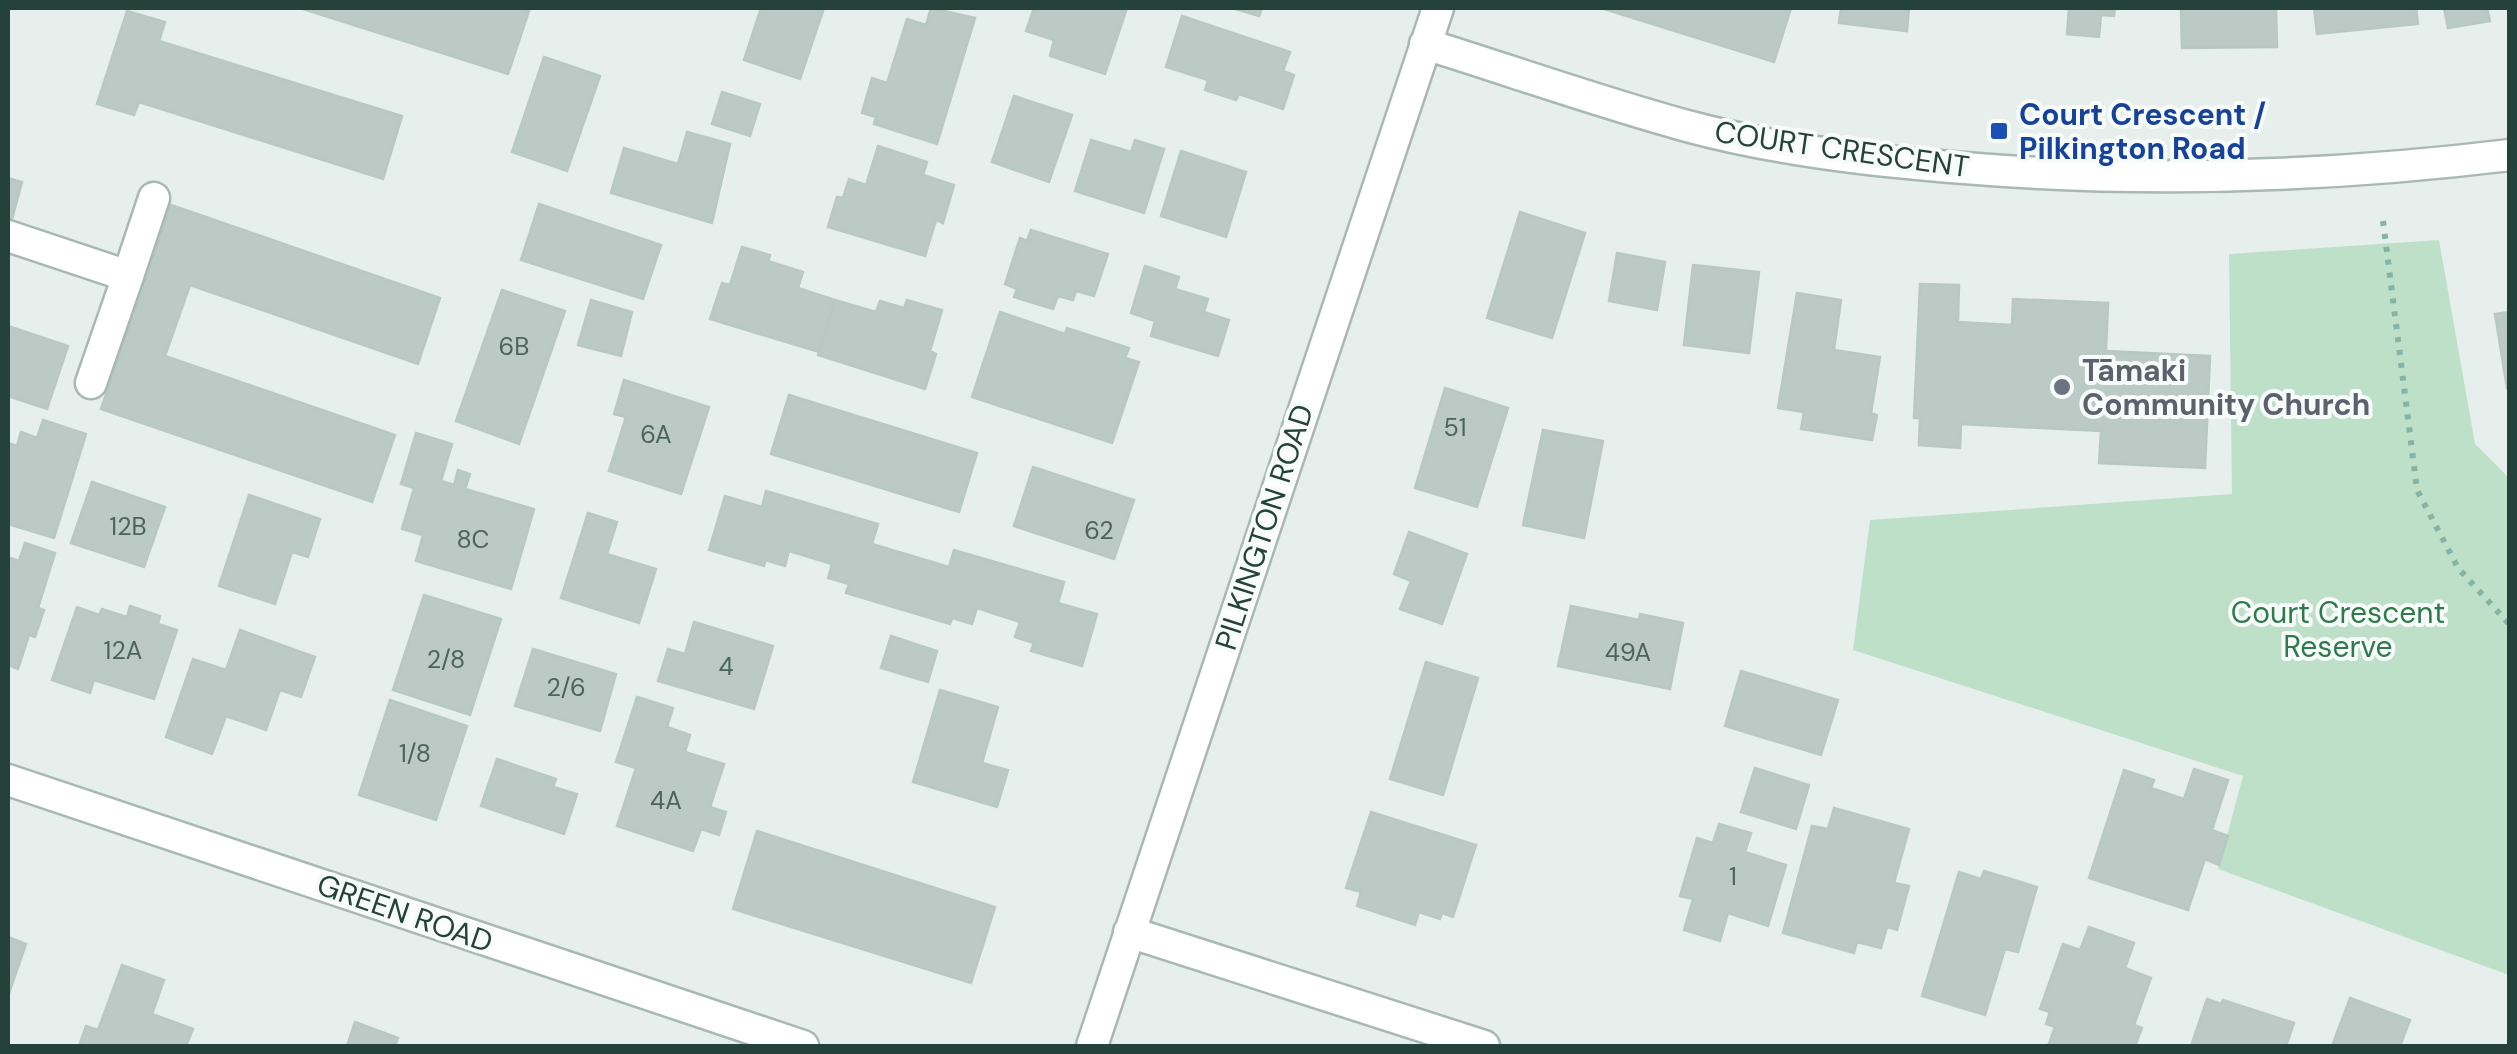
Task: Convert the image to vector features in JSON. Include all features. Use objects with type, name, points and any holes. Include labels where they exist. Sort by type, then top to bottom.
[{"type":"street","name":"PILKINGTON ROAD","points":[[1092,1046],[1438,8]]},
{"type":"street","name":"COURT CRESCENT","points":[[1426,44],[1688,126],[1888,162],[2091,177],[2230,177],[2377,170],[2510,154]]},
{"type":"street","points":[[92,383],[154,198]]},
{"type":"street","points":[[8,236],[128,276]]},
{"type":"street","name":"GREEN ROAD","points":[[8,780],[803,1046]]},
{"type":"street","points":[[1128,932],[1484,1046]]},
{"type":"path","points":[[2383,221],[2417,490],[2458,568],[2510,625]]},
{"type":"green space","name":"Court Crescent Reserve","points":[[2439,240],[2475,444],[2509,478],[2509,975],[2218,869],[2243,776],[1853,650],[1870,520],[2232,494],[2229,254]]},
{"type":"building","points":[[300,8],[530,8],[508,74]]},
{"type":"building","points":[[761,8],[824,8],[800,79],[744,60]]},
{"type":"building","points":[[931,8],[975,18],[937,144],[874,124],[876,117],[862,113],[872,78],[887,83],[907,19],[926,25]]},
{"type":"building","points":[[1034,8],[1127,8],[1105,74],[1050,56],[1054,40],[1026,31]]},
{"type":"building","points":[[1232,8],[1262,8],[1259,16]]},
{"type":"building","points":[[1601,8],[1791,8],[1774,62]]},
{"type":"building","points":[[1841,8],[1909,8],[1907,31],[1839,23]]},
{"type":"building","points":[[2069,8],[2115,8],[2114,16],[2101,15],[2099,37],[2067,34]]},
{"type":"building","points":[[2181,8],[2276,8],[2277,47],[2182,48]]},
{"type":"building","points":[[2314,8],[2416,8],[2418,24],[2317,34]]},
{"type":"building","points":[[2444,8],[2487,8],[2490,21],[2448,28]]},
{"type":"building","points":[[127,11],[165,22],[159,41],[402,116],[383,179],[139,102],[134,115],[97,104]]},
{"type":"building","points":[[1182,16],[1290,52],[1283,71],[1294,75],[1283,109],[1239,94],[1236,100],[1205,90],[1208,80],[1166,67]]},
{"type":"building","points":[[544,57],[600,76],[567,171],[512,152]]},
{"type":"building","points":[[722,92],[760,104],[750,136],[712,124]]},
{"type":"building","points":[[1014,96],[1072,115],[1049,182],[992,162]]},
{"type":"building","points":[[687,132],[730,144],[712,223],[611,193],[624,148],[678,164]]},
{"type":"building","points":[[1091,140],[1131,152],[1135,140],[1164,149],[1144,213],[1075,191]]},
{"type":"building","points":[[878,146],[927,162],[923,175],[954,185],[943,223],[936,220],[925,256],[828,227],[837,197],[843,198],[849,179],[866,185]]},
{"type":"building","points":[[1181,151],[1246,172],[1226,237],[1161,216]]},
{"type":"building","points":[[8,178],[22,182],[12,219],[8,218]]},
{"type":"building","points":[[539,204],[661,245],[643,299],[521,260]]},
{"type":"building","points":[[171,205],[440,298],[418,364],[190,285],[165,356],[395,435],[372,502],[101,409]]},
{"type":"building","points":[[1520,212],[1585,233],[1552,338],[1487,318]]},
{"type":"building","points":[[1031,230],[1108,254],[1094,296],[1076,291],[1073,300],[1058,296],[1053,309],[1014,297],[1017,289],[1005,284],[1020,238],[1027,241]]},
{"type":"building","points":[[742,247],[770,255],[768,261],[803,272],[798,288],[835,300],[819,352],[710,319],[722,283],[730,285]]},
{"type":"building","points":[[1617,253],[1665,262],[1657,310],[1609,301]]},
{"type":"building","points":[[1693,265],[1759,272],[1749,353],[1684,345]]},
{"type":"building","points":[[1145,266],[1179,277],[1175,289],[1208,299],[1204,312],[1229,320],[1218,356],[1151,336],[1155,321],[1131,313]]},
{"type":"building","name":"Tāmaki Community Church","points":[[1920,284],[1959,285],[1958,322],[2012,325],[2013,299],[2108,303],[2106,351],[2210,356],[2205,468],[2099,463],[2101,431],[1961,424],[1960,448],[1919,445],[1920,418],[1914,418]]},
{"type":"building","points":[[502,290],[565,311],[519,444],[456,421]]},
{"type":"building","points":[[1797,293],[1841,300],[1834,350],[1880,357],[1871,413],[1877,415],[1872,440],[1801,429],[1804,412],[1778,408]]},
{"type":"building","points":[[591,300],[632,312],[621,356],[578,345]]},
{"type":"building","points":[[835,300],[876,312],[880,301],[904,308],[907,300],[942,310],[930,351],[936,354],[925,389],[818,355]]},
{"type":"building","points":[[1000,312],[1065,334],[1067,328],[1129,348],[1125,358],[1139,362],[1112,443],[972,397]]},
{"type":"building","points":[[2510,312],[2510,388],[2507,388],[2495,314]]},
{"type":"building","points":[[8,326],[68,346],[47,409],[8,396]]},
{"type":"building","points":[[624,380],[709,407],[681,494],[609,471],[626,417],[614,414]]},
{"type":"building","points":[[1445,388],[1508,408],[1477,507],[1415,488]]},
{"type":"building","points":[[789,395],[977,453],[959,512],[771,454]]},
{"type":"building","points":[[43,420],[86,434],[54,538],[8,524],[8,443],[17,446],[21,432],[37,438]]},
{"type":"building","points":[[1543,430],[1603,441],[1584,538],[1523,525]]},
{"type":"building","points":[[416,433],[452,444],[441,481],[454,485],[458,470],[470,474],[465,489],[534,509],[511,589],[416,561],[423,535],[402,529],[414,488],[401,484]]},
{"type":"building","points":[[1033,467],[1134,500],[1114,559],[1014,526]]},
{"type":"building","points":[[92,482],[165,507],[144,567],[71,543]]},
{"type":"building","points":[[766,491],[878,524],[872,544],[949,567],[954,550],[1064,582],[1058,603],[1097,614],[1082,666],[1031,651],[1034,643],[1015,637],[1020,622],[977,608],[972,624],[952,618],[950,624],[846,593],[849,584],[828,578],[832,564],[789,551],[785,566],[765,560],[764,566],[709,550],[725,496],[762,507]]},
{"type":"building","points":[[249,495],[320,519],[308,557],[292,552],[275,604],[219,586]]},
{"type":"building","points":[[588,513],[617,522],[607,554],[656,569],[639,623],[561,598]]},
{"type":"building","points":[[1409,532],[1467,554],[1442,624],[1400,609],[1411,581],[1394,574]]},
{"type":"building","points":[[25,543],[55,553],[38,608],[44,610],[35,637],[29,635],[18,669],[8,665],[8,557],[19,561]]},
{"type":"building","points":[[424,595],[501,619],[470,715],[393,690]]},
{"type":"building","points":[[130,606],[160,616],[158,624],[177,630],[154,699],[94,680],[90,693],[52,680],[77,607],[99,615],[102,609],[127,617]]},
{"type":"building","points":[[1571,606],[1639,620],[1640,614],[1683,623],[1670,689],[1558,666]]},
{"type":"building","points":[[694,622],[773,646],[754,709],[658,681],[668,649],[685,654]]},
{"type":"building","points":[[240,630],[315,657],[301,697],[280,690],[266,730],[226,716],[212,754],[166,737],[193,659],[226,670]]},
{"type":"building","points":[[891,636],[937,651],[928,682],[881,668]]},
{"type":"building","points":[[533,649],[616,674],[600,731],[515,706]]},
{"type":"building","points":[[1426,662],[1478,678],[1443,795],[1390,779]]},
{"type":"building","points":[[1741,671],[1838,700],[1821,755],[1725,726]]},
{"type":"building","points":[[940,690],[998,707],[982,763],[1008,770],[997,807],[913,782]]},
{"type":"building","points":[[637,697],[673,708],[667,727],[690,735],[685,752],[724,764],[710,807],[726,812],[719,835],[701,829],[693,851],[617,826],[636,768],[616,762]]},
{"type":"building","points":[[390,700],[467,726],[436,820],[359,795]]},
{"type":"building","points":[[497,759],[556,779],[553,787],[577,794],[564,834],[481,806]]},
{"type":"building","points":[[1755,768],[1809,785],[1796,829],[1741,812]]},
{"type":"building","points":[[2194,769],[2228,780],[2212,830],[2228,836],[2219,865],[2205,859],[2188,910],[2089,878],[2124,770],[2154,780],[2151,788],[2184,799]]},
{"type":"building","points":[[1834,808],[1909,829],[1894,883],[1909,886],[1897,930],[1887,927],[1881,948],[1857,942],[1854,953],[1783,933],[1812,826],[1828,829]]},
{"type":"building","points":[[1371,812],[1476,845],[1453,917],[1442,913],[1440,919],[1419,912],[1415,925],[1357,906],[1361,892],[1346,888]]},
{"type":"building","points":[[1719,824],[1751,833],[1745,852],[1786,865],[1768,926],[1728,913],[1720,941],[1684,930],[1693,899],[1680,896],[1697,838],[1713,843]]},
{"type":"building","points":[[757,831],[995,907],[971,983],[733,909]]},
{"type":"building","points":[[1984,871],[2037,887],[2018,952],[2005,949],[1985,1015],[1922,996],[1959,872],[1981,879]]},
{"type":"building","points":[[2089,927],[2134,943],[2125,968],[2151,978],[2134,1025],[2142,1028],[2135,1046],[2048,1046],[2055,1027],[2046,1024],[2050,1012],[2040,1009],[2063,944],[2080,950]]},
{"type":"building","points":[[8,937],[26,944],[8,996]]},
{"type":"building","points":[[122,965],[164,980],[152,1014],[193,1029],[186,1046],[79,1046],[86,1026],[98,1030]]},
{"type":"building","points":[[2350,998],[2410,1020],[2400,1046],[2332,1046]]},
{"type":"building","points":[[2207,999],[2221,1004],[2223,1000],[2294,1023],[2286,1046],[2191,1046]]},
{"type":"building","points":[[355,1022],[398,1038],[395,1046],[347,1046]]},
{"type":"place","name":"Court Crescent / Pilkington Road","points":[[1999,131]]},
{"type":"place","name":"Tāmaki Community Church","points":[[2062,387]]}]
